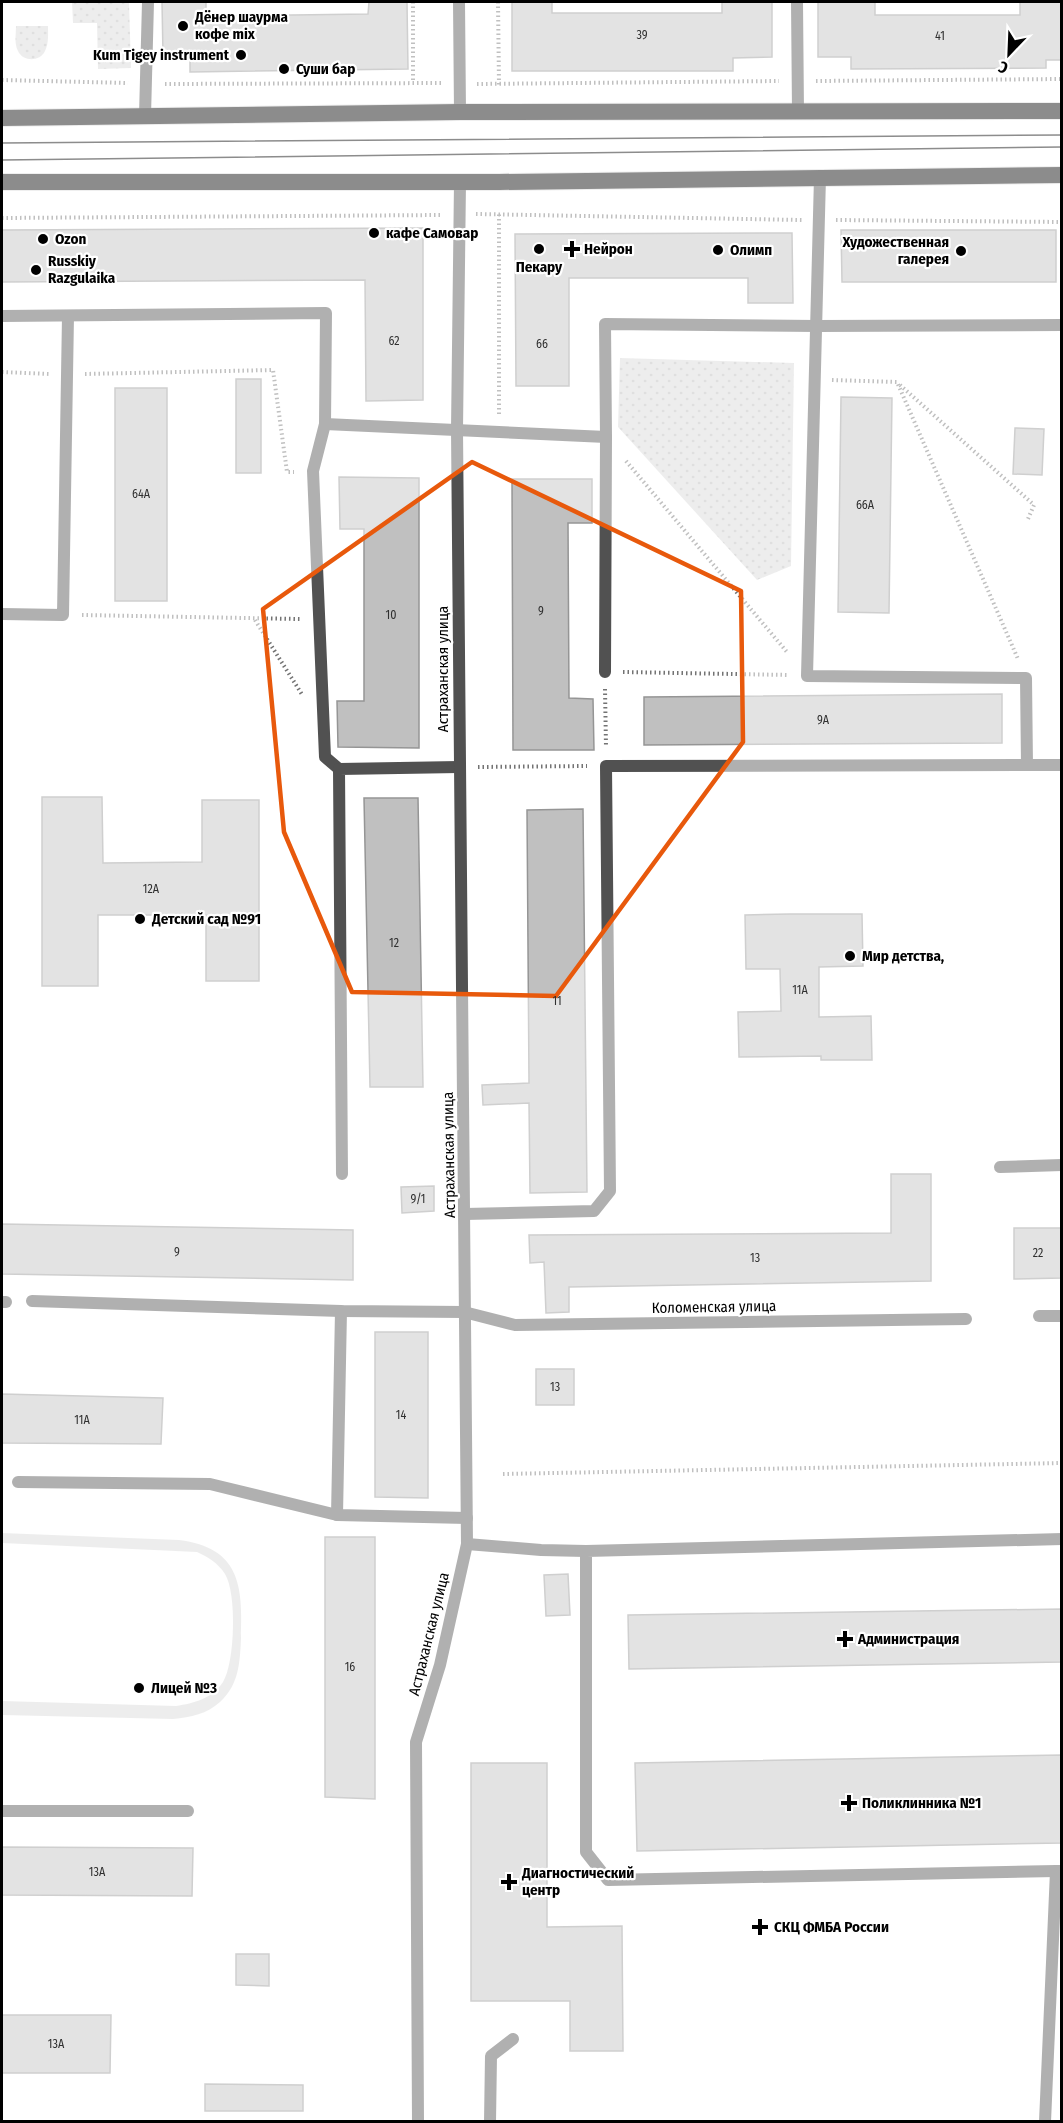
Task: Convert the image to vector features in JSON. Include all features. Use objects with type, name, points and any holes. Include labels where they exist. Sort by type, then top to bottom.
[{"type":"highway","points":[[2,118],[460,112],[1062,111]]},
{"type":"highway","points":[[2,182],[460,182],[1062,175]]},
{"type":"street","points":[[145,116],[144,84],[148,2]]},
{"type":"street","points":[[459,2],[460,112]]},
{"type":"street","points":[[797,2],[798,112]]},
{"type":"street","points":[[820,177],[807,676],[1026,678],[1027,765]]},
{"type":"street","name":"Астраханская улица","points":[[418,2121],[416,1742],[440,1665],[467,1544],[457,430],[460,182]]},
{"type":"street","points":[[2,316],[225,312],[326,313],[325,424],[312,471],[325,757],[339,769],[459,767]]},
{"type":"street","points":[[2,614],[63,615],[68,316]]},
{"type":"street","points":[[605,672],[605,324],[1062,325]]},
{"type":"street","points":[[325,424],[606,437]]},
{"type":"street","points":[[465,1214],[594,1211],[610,1191],[606,766],[1062,765]]},
{"type":"street","points":[[339,769],[342,1174]]},
{"type":"street","points":[[1000,1167],[1062,1165]]},
{"type":"street","name":"Коломенская улица","points":[[32,1300],[341,1311],[464,1312],[515,1325],[966,1319]]},
{"type":"street","points":[[336,1515],[341,1311]]},
{"type":"street","points":[[1040,1316],[1062,1316]]},
{"type":"street","points":[[18,1482],[210,1484],[336,1515],[467,1518]]},
{"type":"street","points":[[467,1544],[586,1551],[1062,1539]]},
{"type":"street","points":[[586,1551],[586,1852],[608,1880],[1059,1871],[1045,2121]]},
{"type":"street","points":[[2,1811],[188,1811]]},
{"type":"street","points":[[490,2121],[491,2055],[513,2039]]},
{"type":"path","points":[[413,2],[413,83]]},
{"type":"path","points":[[2,81],[144,84],[499,85],[498,2]]},
{"type":"path","points":[[499,433],[499,214],[1062,222]]},
{"type":"path","points":[[2,218],[461,215]]},
{"type":"path","points":[[2,372],[67,374],[273,370],[287,472],[312,471]]},
{"type":"path","points":[[816,379],[897,382],[1034,505],[1028,519]]},
{"type":"path","points":[[897,382],[1026,678]]},
{"type":"path","points":[[606,437],[807,676]]},
{"type":"path","points":[[63,615],[255,620],[318,619]]},
{"type":"path","points":[[255,620],[305,700]]},
{"type":"path","points":[[459,767],[606,766],[605,672],[807,676]]},
{"type":"path","points":[[503,1474],[1062,1463]]},
{"type":"highlighted area","points":[[472,462],[741,591],[743,742],[556,996],[352,992],[284,832],[263,609]]},
{"type":"shaded area","points":[[72,2],[129,2],[131,68],[98,69],[97,23],[73,23]]},
{"type":"shaded area","points":[[16,26],[48,26],[47,45],[43,55],[36,59],[27,59],[20,55],[16,45]]},
{"type":"shaded area","points":[[620,358],[794,363],[791,566],[757,580],[618,427]]},
{"type":"shaded area","points":[[2,1533],[179,1540],[199,1544],[215,1551],[234,1572],[241,1601],[239,1664],[231,1688],[220,1702],[204,1712],[173,1719],[2,1715],[2,1701],[176,1706],[202,1699],[219,1688],[227,1673],[232,1644],[233,1612],[229,1583],[225,1574],[212,1561],[197,1552],[2,1543]]},
{"type":"building","points":[[162,2],[206,2],[206,16],[368,14],[369,2],[407,2],[408,69],[190,72],[190,54],[163,55]]},
{"type":"building","points":[[512,2],[552,2],[552,13],[722,13],[722,2],[772,2],[772,57],[733,58],[733,71],[512,71]]},
{"type":"building","points":[[818,2],[875,2],[875,15],[1020,15],[1020,2],[1062,2],[1062,60],[1046,60],[1046,68],[851,69],[851,57],[818,57]]},
{"type":"building","points":[[423,228],[423,400],[366,401],[365,280],[2,282],[2,230]]},
{"type":"building","points":[[841,230],[1056,230],[1056,282],[842,282]]},
{"type":"building","points":[[792,233],[793,303],[748,303],[748,278],[569,278],[569,386],[516,386],[515,234]]},
{"type":"building","points":[[236,379],[261,379],[261,473],[236,473]]},
{"type":"building","points":[[115,388],[167,388],[167,601],[115,601]]},
{"type":"building","points":[[841,397],[892,398],[889,613],[838,612]]},
{"type":"building","points":[[1015,428],[1044,429],[1042,475],[1013,474]]},
{"type":"building","points":[[339,477],[419,478],[419,748],[338,747],[337,701],[364,701],[364,529],[340,529]]},
{"type":"building","points":[[512,479],[592,479],[592,523],[568,523],[569,698],[593,699],[594,750],[513,750]]},
{"type":"building","points":[[1002,694],[1002,743],[644,745],[644,697]]},
{"type":"building","points":[[42,797],[102,797],[103,863],[202,862],[202,800],[259,800],[259,981],[206,981],[206,915],[98,915],[98,986],[42,986]]},
{"type":"building","points":[[364,798],[418,798],[423,1087],[370,1087]]},
{"type":"building","points":[[583,809],[587,1192],[530,1193],[529,1103],[483,1105],[482,1085],[529,1083],[527,810]]},
{"type":"building","points":[[862,914],[863,966],[819,967],[819,1017],[871,1016],[872,1060],[821,1060],[821,1056],[739,1057],[738,1012],[781,1011],[780,969],[746,969],[745,915]]},
{"type":"building","points":[[891,1174],[931,1174],[931,1281],[569,1287],[569,1312],[546,1313],[544,1262],[530,1263],[529,1235],[891,1233]]},
{"type":"building","points":[[434,1186],[434,1211],[402,1213],[401,1187]]},
{"type":"building","points":[[2,1224],[353,1230],[353,1280],[2,1274]]},
{"type":"building","points":[[1014,1228],[1062,1228],[1062,1278],[1014,1279]]},
{"type":"building","points":[[375,1332],[428,1332],[428,1498],[375,1497]]},
{"type":"building","points":[[536,1369],[574,1369],[574,1405],[536,1405]]},
{"type":"building","points":[[2,1394],[163,1398],[161,1444],[2,1443]]},
{"type":"building","points":[[325,1537],[375,1537],[375,1799],[325,1797]]},
{"type":"building","points":[[568,1574],[570,1615],[546,1616],[544,1575]]},
{"type":"building","name":"Администрация","points":[[1062,1609],[1062,1662],[629,1669],[628,1615]]},
{"type":"building","name":"Поликлинника №1","points":[[1062,1755],[1062,1843],[637,1851],[635,1763]]},
{"type":"building","name":"Диагностический центр","points":[[471,1763],[547,1763],[547,1927],[622,1926],[623,2051],[570,2051],[570,2001],[471,2001]]},
{"type":"building","points":[[2,1847],[193,1848],[192,1896],[2,1895]]},
{"type":"building","points":[[236,1954],[269,1954],[269,1986],[236,1985]]},
{"type":"building","points":[[2,2015],[111,2015],[110,2073],[2,2073]]},
{"type":"building","points":[[205,2084],[303,2085],[303,2111],[205,2111]]},
{"type":"tram line","points":[[2,143],[1062,135]]},
{"type":"tram line","points":[[2,160],[1062,147]]},
{"type":"place","name":"Дёнер шаурма кофе mix","points":[[183,26]]},
{"type":"place","name":"Kum Tigey instrument","points":[[241,55]]},
{"type":"place","name":"Суши бар","points":[[284,69]]},
{"type":"place","name":"кафе Самовар","points":[[374,233]]},
{"type":"place","name":"Ozon","points":[[43,239]]},
{"type":"place","name":"Пекару","points":[[539,249]]},
{"type":"place","name":"Нейрон","points":[[572,249]]},
{"type":"place","name":"Олимп","points":[[718,250]]},
{"type":"place","name":"Художественная галерея","points":[[961,251]]},
{"type":"place","name":"Russkiy Razgulaika","points":[[36,270]]},
{"type":"place","name":"Детский сад №91","points":[[140,919]]},
{"type":"place","name":"Мир детства,","points":[[850,956]]},
{"type":"place","name":"Администрация","points":[[845,1639]]},
{"type":"place","name":"Лицей №3","points":[[139,1688]]},
{"type":"place","name":"Поликлинника №1","points":[[849,1803]]},
{"type":"place","name":"Диагностический центр","points":[[509,1882]]},
{"type":"place","name":"СКЦ ФМБА России","points":[[760,1927]]}]
